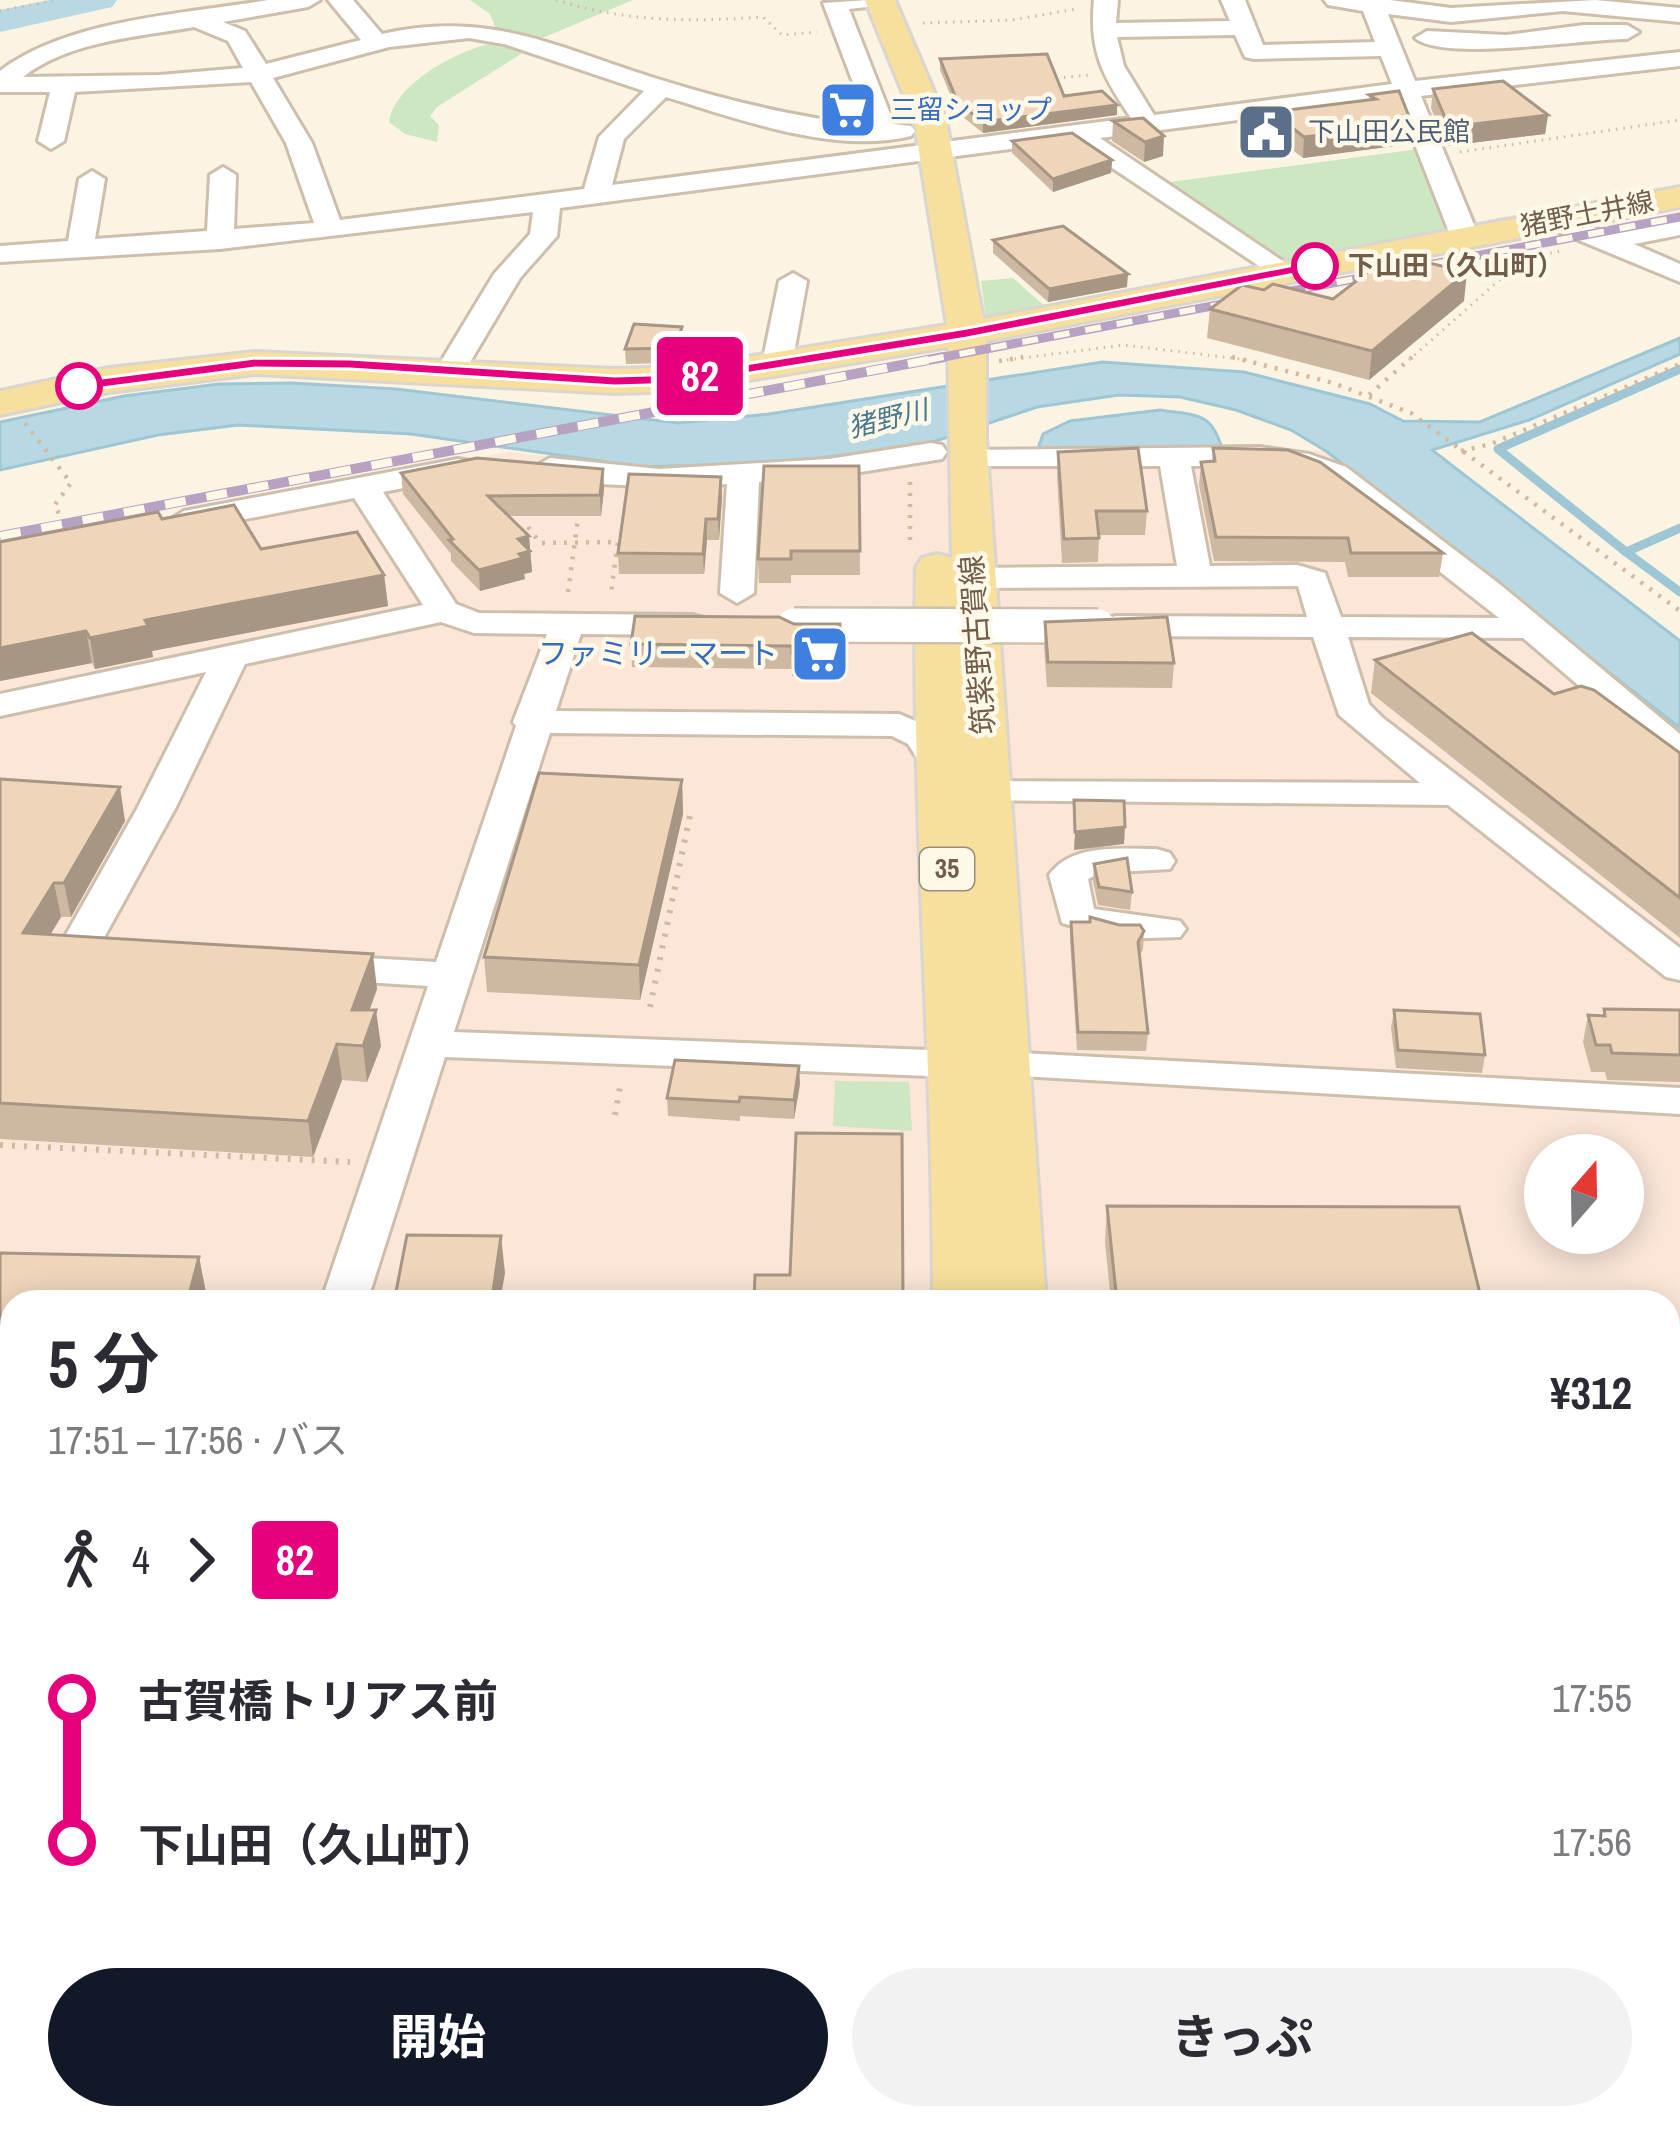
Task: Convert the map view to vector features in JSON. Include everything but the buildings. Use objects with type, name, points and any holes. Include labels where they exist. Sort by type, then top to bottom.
[{"type":"main road","name":"筑紫野古賀線","points":[[861,8],[909,142],[950,351],[950,446],[938,580],[935,698],[971,1057],[1014,1290]]},
{"type":"main road","name":"猪野土井線","points":[[4,402],[109,380],[255,363],[350,364],[615,381],[683,379],[777,364],[950,351],[1280,272],[1373,264],[1465,237],[1540,240],[1680,197]]},
{"type":"main road","name":"筑紫野古賀線","points":[[950,446],[973,578],[987,792],[963,1290]]},
{"type":"street","points":[[0,84],[36,56],[189,10],[308,0]]},
{"type":"street","points":[[340,0],[378,44]]},
{"type":"street","points":[[1233,0],[1254,52],[1385,42],[1506,42],[1584,32],[1680,32]]},
{"type":"street","points":[[1336,0],[1450,15],[1525,5],[1606,5],[1680,15]]},
{"type":"street","points":[[1373,6],[1465,237]]},
{"type":"street","points":[[189,10],[237,36],[298,143],[330,230]]},
{"type":"street","points":[[1147,123],[1111,75],[1104,12],[1241,28]]},
{"type":"street","points":[[0,84],[186,82],[255,74],[424,32],[473,31],[660,88],[827,128],[909,142]]},
{"type":"street","points":[[0,254],[330,230],[765,172],[909,142],[1075,132],[1680,58]]},
{"type":"street","points":[[52,141],[64,84]]},
{"type":"street","points":[[596,195],[612,137],[660,88]]},
{"type":"street","points":[[765,172],[762,161],[827,128]]},
{"type":"street","points":[[1075,132],[1280,272]]},
{"type":"street","points":[[220,241],[223,176]]},
{"type":"street","points":[[80,249],[92,179]]},
{"type":"street","points":[[449,373],[508,274],[543,236],[548,201]]},
{"type":"street","points":[[1540,240],[1601,242],[1680,227]]},
{"type":"street","points":[[1601,242],[1680,274]]},
{"type":"street","points":[[0,269],[32,253]]},
{"type":"street","points":[[1373,264],[1427,279]]},
{"type":"street","points":[[777,364],[793,280]]},
{"type":"street","points":[[77,542],[362,485],[505,465],[658,479],[743,476],[950,446],[1287,459],[1335,474],[1680,753]]},
{"type":"street","points":[[1174,458],[1195,574]]},
{"type":"street","points":[[743,476],[762,617]]},
{"type":"street","points":[[362,485],[444,611]]},
{"type":"street","points":[[973,578],[1195,574],[1297,575],[1312,580],[1352,707],[1680,968]]},
{"type":"street","points":[[0,705],[444,611],[474,623],[567,608],[1116,626],[1528,628]]},
{"type":"street","points":[[348,1290],[567,608]]},
{"type":"street","points":[[145,958],[75,954],[137,806],[231,656]]},
{"type":"street","points":[[533,716],[899,710],[935,698]]},
{"type":"street","points":[[533,716],[899,725],[921,737],[940,767]]},
{"type":"street","points":[[987,792],[1458,794]]},
{"type":"street","points":[[1156,861],[1097,860],[1080,864],[1068,874],[1076,915],[1088,922],[1104,928],[1166,928]]},
{"type":"street","points":[[283,965],[449,974]]},
{"type":"street","points":[[430,1031],[971,1057],[1680,1101]]},
{"type":"path","points":[[0,11],[56,0]]},
{"type":"path","points":[[556,0],[601,16],[690,23],[763,17],[782,35],[861,8]]},
{"type":"path","points":[[911,23],[1104,12]]},
{"type":"path","points":[[1034,81],[1111,75]]},
{"type":"path","points":[[1432,156],[1680,120]]},
{"type":"path","points":[[1370,395],[1540,240]]},
{"type":"path","points":[[1427,279],[1540,240]]},
{"type":"path","points":[[950,351],[1161,346],[1229,357],[1370,395],[1418,419],[1680,611]]},
{"type":"path","points":[[1458,452],[1491,444],[1680,364]]},
{"type":"path","points":[[4,402],[71,483],[54,506],[77,542]]},
{"type":"path","points":[[567,608],[578,518]]},
{"type":"path","points":[[528,527],[540,542],[618,542],[610,592]]},
{"type":"path","points":[[650,1007],[690,815]]},
{"type":"path","points":[[615,1115],[624,1066]]},
{"type":"path","points":[[0,1145],[352,1162]]},
{"type":"shaded area","points":[[921,446],[1326,451],[1680,728],[1680,1290],[0,1290],[0,548],[509,452],[642,467],[776,463]]},
{"type":"green space","points":[[470,0],[633,0],[540,39],[496,29],[490,14]]},
{"type":"green space","points":[[493,43],[524,52],[437,107],[430,116],[439,125],[437,142],[405,134],[389,122],[393,108],[415,82],[446,61]]},
{"type":"green space","points":[[1419,149],[1452,231],[1282,261],[1162,183]]},
{"type":"green space","points":[[1013,278],[1048,309],[986,320],[981,281]]},
{"type":"green space","points":[[835,1081],[909,1082],[912,1131],[833,1126]]},
{"type":"water","name":"猪野川","points":[[1680,338],[1680,354],[1529,420],[1432,450],[1680,641],[1680,728],[1326,451],[1291,430],[1180,397],[1119,395],[1037,407],[921,446],[776,463],[642,467],[411,434],[238,425],[158,435],[0,470],[0,422],[124,396],[219,384],[396,389],[678,423],[769,414],[1102,362],[1244,372],[1370,404],[1403,421],[1480,422]]},
{"type":"water","points":[[1160,410],[1208,422],[1223,452],[1037,451],[1043,434],[1070,421]]},
{"type":"waterway","points":[[0,21],[100,0]]},
{"type":"waterway","points":[[1626,552],[1498,449],[1680,369]]},
{"type":"waterway","points":[[1626,552],[1680,528]]},
{"type":"waterway","points":[[1626,552],[1680,592]]},
{"type":"railway","points":[[928,360],[1680,217]]},
{"type":"railway","points":[[0,536],[944,357]]},
{"type":"bus line","name":"82","points":[[79,386],[255,363],[350,364],[615,381],[683,379],[967,333],[1315,266]]},
{"type":"place","name":"三留ショップ","points":[[848,110]]},
{"type":"place","name":"下山田公民館","points":[[1266,132]]},
{"type":"place","name":"下山田（久山町）","points":[[1315,266]]},
{"type":"place","name":"ファミリーマート","points":[[820,654]]}]
